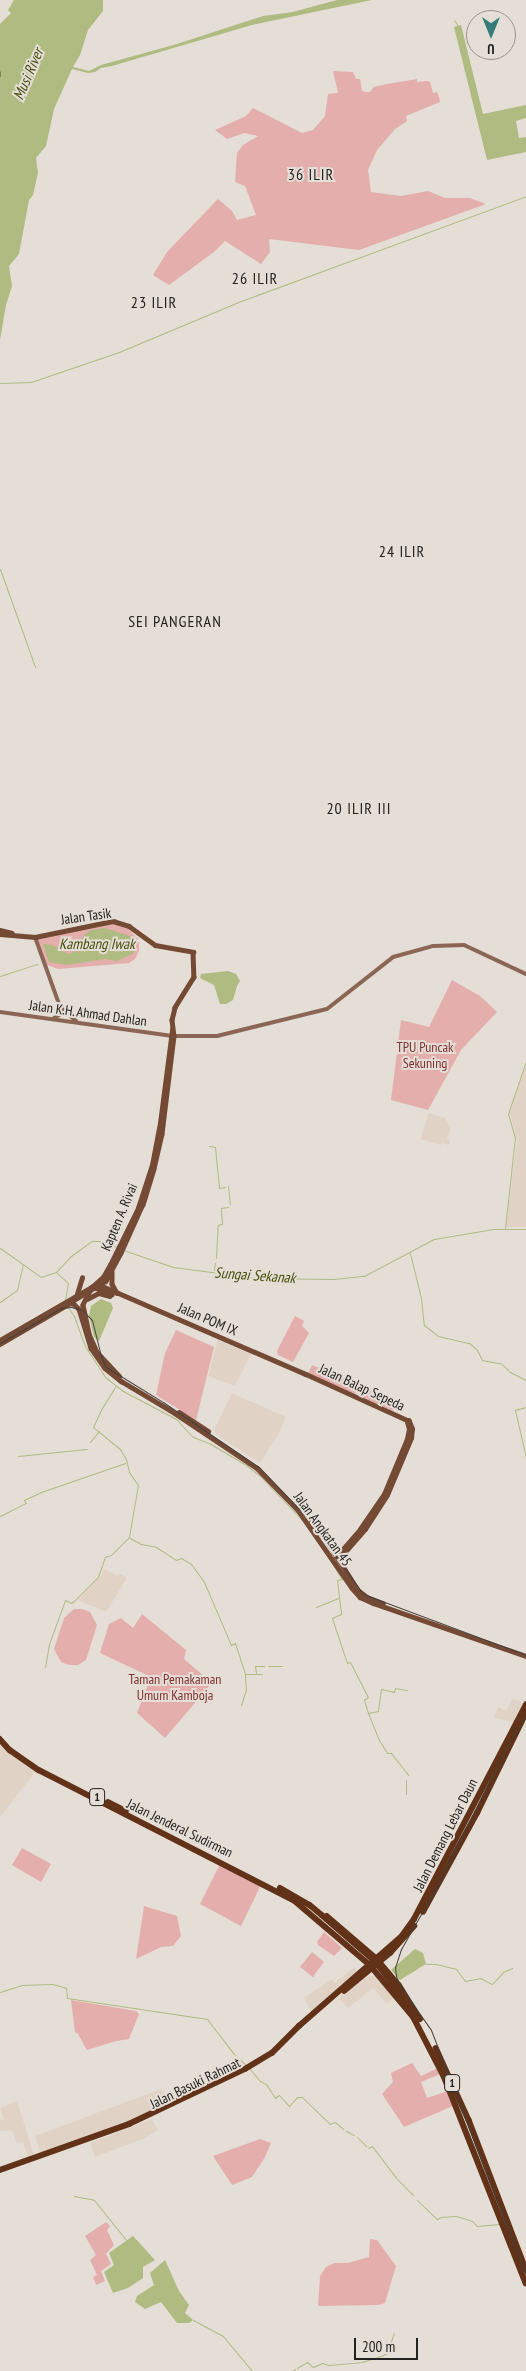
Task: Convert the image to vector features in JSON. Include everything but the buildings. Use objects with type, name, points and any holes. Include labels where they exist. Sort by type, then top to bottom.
[{"type":"highway","name":"Jalan Demang Lebar Daun","points":[[491,1778],[526,1705]]},
{"type":"highway","name":"Jalan Demang Lebar Daun","points":[[372,1966],[390,1950],[414,1919],[526,1713]]},
{"type":"highway","name":"Jalan Jenderal Sudirman","points":[[0,1733],[9,1744],[40,1767],[201,1851]]},
{"type":"highway","name":"Jalan Jenderal Sudirman","points":[[0,1739],[10,1750],[40,1770],[201,1851],[287,1891],[314,1912],[324,1924],[372,1966],[418,2020]]},
{"type":"highway","points":[[314,1912],[335,1922],[378,1960],[396,1982],[418,2020]]},
{"type":"highway","name":"1","points":[[314,1912],[376,1962],[418,2020],[447,2071],[469,2120],[480,2162],[526,2283]]},
{"type":"highway","points":[[363,1946],[376,1951],[390,1950],[387,1963],[388,1971]]},
{"type":"highway","points":[[363,1946],[357,1952],[362,1964],[362,1975],[373,1974],[380,1977]]},
{"type":"highway","name":"Jalan Basuki Rahmat","points":[[0,2172],[128,2124],[248,2069],[272,2053],[299,2026],[372,1966]]},
{"type":"highway","points":[[389,1987],[392,1981],[396,1982]]},
{"type":"highway","name":"1","points":[[418,2020],[440,2064],[463,2124],[526,2269]]},
{"type":"main road","name":"Jalan Tasik","points":[[15,934],[35,936],[113,921],[129,926],[155,945],[193,952],[195,972],[190,986],[175,1008],[172,1028]]},
{"type":"main road","points":[[0,930],[15,934]]},
{"type":"main road","points":[[0,934],[15,934]]},
{"type":"main road","points":[[35,936],[60,1007],[59,1015],[54,1018]]},
{"type":"main road","name":"Jalan K.H. Ahmad Dahlan","points":[[0,1012],[76,1021],[171,1036],[227,1035],[327,1009],[393,958],[433,946],[453,943],[464,944],[489,957]]},
{"type":"main road","points":[[485,949],[489,957],[526,974]]},
{"type":"main road","points":[[60,1007],[76,1021]]},
{"type":"main road","name":"Kapten A. Rivai","points":[[0,1340],[95,1287],[112,1271],[138,1208],[152,1165],[160,1123],[172,1028]]},
{"type":"main road","name":"Kapten A. Rivai","points":[[95,1287],[120,1252]]},
{"type":"main road","points":[[112,1271],[112,1284],[118,1295]]},
{"type":"main road","points":[[76,1296],[82,1278]]},
{"type":"main road","points":[[93,1344],[84,1311],[84,1301],[95,1287]]},
{"type":"main road","points":[[0,1344],[95,1287]]},
{"type":"main road","name":"Jalan POM IX","points":[[95,1287],[306,1375]]},
{"type":"main road","points":[[84,1301],[99,1294],[118,1295]]},
{"type":"main road","points":[[67,1303],[78,1306],[91,1348],[105,1368],[118,1379],[178,1413]]},
{"type":"main road","points":[[81,1317],[84,1311]]},
{"type":"main road","points":[[86,1335],[117,1374],[178,1413]]},
{"type":"main road","name":"Jalan Balap Sepeda","points":[[306,1375],[408,1422],[412,1428],[411,1438],[386,1496],[364,1529],[336,1558]]},
{"type":"main road","name":"Jalan Angkatan 45","points":[[178,1413],[259,1466],[314,1525],[353,1587],[372,1599],[526,1655]]},
{"type":"shaded area","points":[[526,1066],[526,1227],[506,1227],[517,1140],[510,1113]]},
{"type":"shaded area","points":[[429,1113],[445,1118],[451,1128],[447,1139],[450,1141],[449,1145],[442,1143],[441,1145],[420,1139]]},
{"type":"shaded area","points":[[218,1340],[251,1354],[235,1386],[208,1376]]},
{"type":"shaded area","points":[[232,1393],[286,1417],[279,1433],[260,1463],[215,1434],[215,1428]]},
{"type":"shaded area","points":[[104,1569],[127,1578],[106,1612],[78,1600],[102,1575]]},
{"type":"shaded area","points":[[513,1698],[524,1704],[514,1722],[494,1718],[498,1707],[506,1711]]},
{"type":"shaded area","points":[[0,1743],[36,1771],[0,1817]]},
{"type":"shaded area","points":[[354,1967],[358,1972],[312,2013],[304,1998],[332,1979],[335,1983]]},
{"type":"shaded area","points":[[369,1976],[377,1976],[395,1997],[387,2004],[373,1988],[348,2008],[338,1998]]},
{"type":"shaded area","points":[[161,2089],[170,2103],[131,2122],[41,2155],[35,2136]]},
{"type":"shaded area","points":[[17,2101],[35,2158],[29,2160],[23,2142],[17,2143],[12,2130],[1,2131],[0,2128],[0,2120],[4,2119],[0,2108]]},
{"type":"shaded area","points":[[152,2119],[158,2130],[145,2138],[95,2157],[90,2143]]},
{"type":"green space","points":[[333,71],[353,72],[356,79],[360,79],[362,91],[366,92],[370,92],[374,87],[387,84],[417,79],[417,82],[427,81],[430,82],[433,93],[437,92],[439,97],[440,102],[406,116],[407,121],[395,129],[377,150],[368,170],[371,192],[401,196],[428,191],[445,198],[470,198],[486,204],[359,250],[269,239],[270,252],[261,264],[225,241],[214,252],[169,285],[153,275],[167,252],[218,199],[232,211],[237,220],[256,215],[245,186],[235,182],[237,153],[243,145],[258,136],[244,133],[227,139],[215,130],[246,116],[253,108],[302,133],[313,130],[325,116],[328,94],[338,93]]},
{"type":"green space","points":[[108,922],[126,927],[139,940],[139,951],[135,959],[129,963],[58,969],[45,964],[37,938]]},
{"type":"green space","name":"TPU Puncak Sekuning","points":[[452,980],[480,996],[497,1012],[461,1050],[428,1110],[391,1100],[401,1020],[429,1027]]},
{"type":"green space","points":[[295,1316],[304,1321],[302,1326],[309,1333],[293,1362],[278,1355],[277,1351]]},
{"type":"green space","points":[[176,1330],[214,1347],[196,1420],[156,1395],[165,1353]]},
{"type":"green space","points":[[312,1365],[359,1385],[355,1394],[308,1374]]},
{"type":"green space","points":[[363,1387],[397,1402],[393,1411],[359,1396]]},
{"type":"green space","points":[[74,1609],[90,1612],[97,1625],[86,1660],[78,1665],[69,1665],[61,1662],[54,1649],[64,1618]]},
{"type":"green space","name":"Taman Pemakaman Umum Kamboja","points":[[142,1614],[186,1650],[184,1659],[212,1683],[165,1738],[137,1713],[151,1677],[100,1653],[109,1624],[121,1618],[133,1628]]},
{"type":"green space","points":[[22,1848],[51,1864],[41,1882],[12,1865]]},
{"type":"green space","points":[[220,1864],[261,1885],[241,1926],[200,1904]]},
{"type":"green space","points":[[144,1906],[177,1916],[181,1936],[173,1946],[161,1947],[136,1959]]},
{"type":"green space","points":[[324,1932],[342,1948],[334,1956],[318,1945],[317,1942]]},
{"type":"green space","points":[[312,1952],[324,1962],[314,1975],[314,1978],[300,1967]]},
{"type":"green space","points":[[71,2000],[136,2011],[139,2014],[129,2039],[87,2050],[75,2032]]},
{"type":"green space","points":[[412,2063],[421,2076],[438,2068],[440,2074],[421,2082],[427,2098],[448,2091],[453,2106],[404,2127],[382,2094],[393,2082],[391,2073]]},
{"type":"green space","points":[[260,2139],[271,2143],[265,2157],[252,2177],[232,2185],[213,2156]]},
{"type":"green space","points":[[106,2222],[110,2226],[107,2230],[114,2245],[106,2254],[111,2264],[101,2271],[105,2281],[96,2285],[93,2277],[97,2275],[90,2260],[96,2255],[85,2236]]},
{"type":"green space","points":[[370,2239],[377,2240],[396,2266],[385,2303],[378,2305],[318,2306],[320,2276],[326,2267],[334,2263],[348,2263],[369,2257]]},
{"type":"water","name":"Musi River","points":[[14,0],[103,0],[103,11],[88,30],[80,55],[73,67],[89,71],[101,65],[177,44],[263,16],[293,12],[337,0],[372,0],[252,25],[101,68],[95,72],[88,73],[72,69],[54,109],[46,146],[36,158],[38,173],[33,195],[29,200],[19,254],[9,266],[12,286],[6,305],[0,340],[0,24],[11,13],[8,10]]},
{"type":"water","points":[[461,25],[466,45],[466,60],[470,60],[483,114],[526,105],[526,118],[516,121],[519,138],[526,137],[526,152],[487,160],[454,27]]},
{"type":"water","name":"Kambang Iwak","points":[[105,928],[130,936],[134,943],[134,953],[117,961],[105,959],[67,965],[49,962],[43,944],[52,945],[68,954],[76,951],[84,935],[91,930]]},
{"type":"water","points":[[228,971],[236,974],[240,981],[233,1000],[226,1004],[220,1004],[214,985],[200,978],[201,974]]},
{"type":"water","points":[[101,1299],[111,1303],[113,1308],[99,1341],[94,1337],[89,1316],[91,1306]]},
{"type":"water","points":[[415,1949],[423,1953],[426,1964],[400,1980],[391,1970]]},
{"type":"water","points":[[133,2236],[155,2260],[143,2267],[143,2278],[128,2288],[113,2293],[104,2272],[114,2265],[109,2253]]},
{"type":"water","points":[[165,2260],[179,2291],[189,2305],[185,2313],[193,2320],[189,2323],[177,2323],[161,2302],[145,2309],[135,2302],[137,2296],[154,2285],[150,2273]]},
{"type":"waterway","points":[[454,20],[458,26]]},
{"type":"waterway","points":[[0,383],[31,382],[119,352],[241,301],[526,196]]},
{"type":"waterway","points":[[0,569],[35,667]]},
{"type":"waterway","points":[[0,976],[38,964]]},
{"type":"waterway","points":[[505,1228],[515,1138],[508,1114],[526,1061]]},
{"type":"waterway","points":[[209,1146],[215,1147],[219,1188],[225,1187]]},
{"type":"waterway","points":[[228,1186],[230,1204]]},
{"type":"waterway","points":[[216,1258],[218,1225],[222,1224],[221,1208],[228,1207]]},
{"type":"waterway","name":"Sungai Sekanak","points":[[123,1250],[173,1267],[256,1278],[334,1279],[364,1276],[434,1239],[493,1229],[526,1229]]},
{"type":"waterway","name":"Sungai Sekanak","points":[[0,1248],[41,1277],[56,1272],[71,1256],[92,1241],[101,1241],[117,1247]]},
{"type":"waterway","points":[[410,1253],[421,1298],[424,1325],[438,1336],[469,1343],[477,1350],[482,1360],[502,1364],[510,1372],[526,1380]]},
{"type":"waterway","points":[[214,1270],[215,1263]]},
{"type":"waterway","points":[[0,1302],[17,1290],[23,1265]]},
{"type":"waterway","points":[[56,1272],[68,1283],[65,1300]]},
{"type":"waterway","points":[[67,1306],[74,1316],[85,1346],[105,1377],[123,1391],[176,1419],[193,1437],[209,1443],[246,1465],[260,1476],[304,1522]]},
{"type":"waterway","points":[[45,1667],[49,1644],[65,1600],[71,1603],[75,1600],[98,1577],[105,1557],[111,1555],[129,1537],[138,1485],[129,1472],[126,1459],[120,1449],[93,1427],[115,1387]]},
{"type":"waterway","points":[[526,1407],[515,1410],[526,1458]]},
{"type":"waterway","points":[[90,1442],[99,1431]]},
{"type":"waterway","points":[[18,1456],[87,1449]]},
{"type":"waterway","points":[[0,1516],[26,1503],[24,1500],[41,1492],[125,1463]]},
{"type":"waterway","points":[[130,1538],[141,1544],[156,1547],[176,1560],[181,1558],[191,1564],[204,1582],[231,1645],[235,1643],[245,1674]]},
{"type":"waterway","points":[[325,1552],[342,1579],[337,1580],[341,1614],[332,1618],[347,1663],[350,1662],[368,1697],[364,1700],[368,1713]]},
{"type":"waterway","points":[[316,1607],[338,1598]]},
{"type":"waterway","points":[[256,1673],[255,1666],[264,1666]]},
{"type":"waterway","points":[[268,1666],[282,1666]]},
{"type":"waterway","points":[[241,1705],[246,1690],[245,1674],[262,1674]]},
{"type":"waterway","points":[[407,1690],[395,1688],[394,1692],[381,1689],[378,1711],[368,1713],[379,1740],[387,1753],[391,1753],[408,1775]]},
{"type":"waterway","points":[[406,1780],[406,1794]]},
{"type":"waterway","points":[[426,1964],[436,1964],[456,1969],[465,1981],[480,1978],[492,1984],[503,1972],[512,1968]]},
{"type":"waterway","points":[[0,1992],[21,1985],[53,1984],[66,1988],[67,1998],[207,2019],[234,2054],[246,2065]]},
{"type":"waterway","points":[[249,2068],[260,2081],[266,2084],[275,2098],[279,2095],[289,2106],[297,2097],[302,2097],[330,2124],[335,2122],[343,2129]]},
{"type":"waterway","points":[[346,2131],[354,2135]]},
{"type":"waterway","points":[[357,2137],[366,2146]]},
{"type":"waterway","points":[[368,2148],[372,2146],[395,2177]]},
{"type":"waterway","points":[[396,2178],[413,2195]]},
{"type":"waterway","points":[[74,2196],[94,2200],[126,2240]]},
{"type":"waterway","points":[[417,2200],[437,2219],[456,2216],[472,2221],[477,2226],[499,2224]]},
{"type":"waterway","points":[[193,2320],[223,2336],[252,2371]]},
{"type":"waterway","points":[[297,2368],[307,2362],[313,2367],[322,2363],[329,2365],[362,2362],[383,2355],[387,2353],[394,2333]]},
{"type":"ferry route","points":[[0,71],[0,77]]},
{"type":"tram line","points":[[0,1343],[61,1308],[71,1307],[82,1310],[92,1320],[101,1356],[106,1367],[163,1402],[260,1468],[315,1526],[363,1594],[526,1655]]},
{"type":"tram line","points":[[526,1716],[516,1730],[438,1884],[401,1949],[395,1967],[396,1976],[401,1987],[431,2030],[526,2275]]},
{"type":"district","name":"36 ILIR","points":[[311,174]]},
{"type":"district","name":"26 ILIR","points":[[255,278]]},
{"type":"district","name":"23 ILIR","points":[[154,302]]},
{"type":"district","name":"24 ILIR","points":[[402,551]]},
{"type":"district","name":"SEI PANGERAN","points":[[175,621]]},
{"type":"district","name":"20 ILIR III","points":[[359,808]]}]
